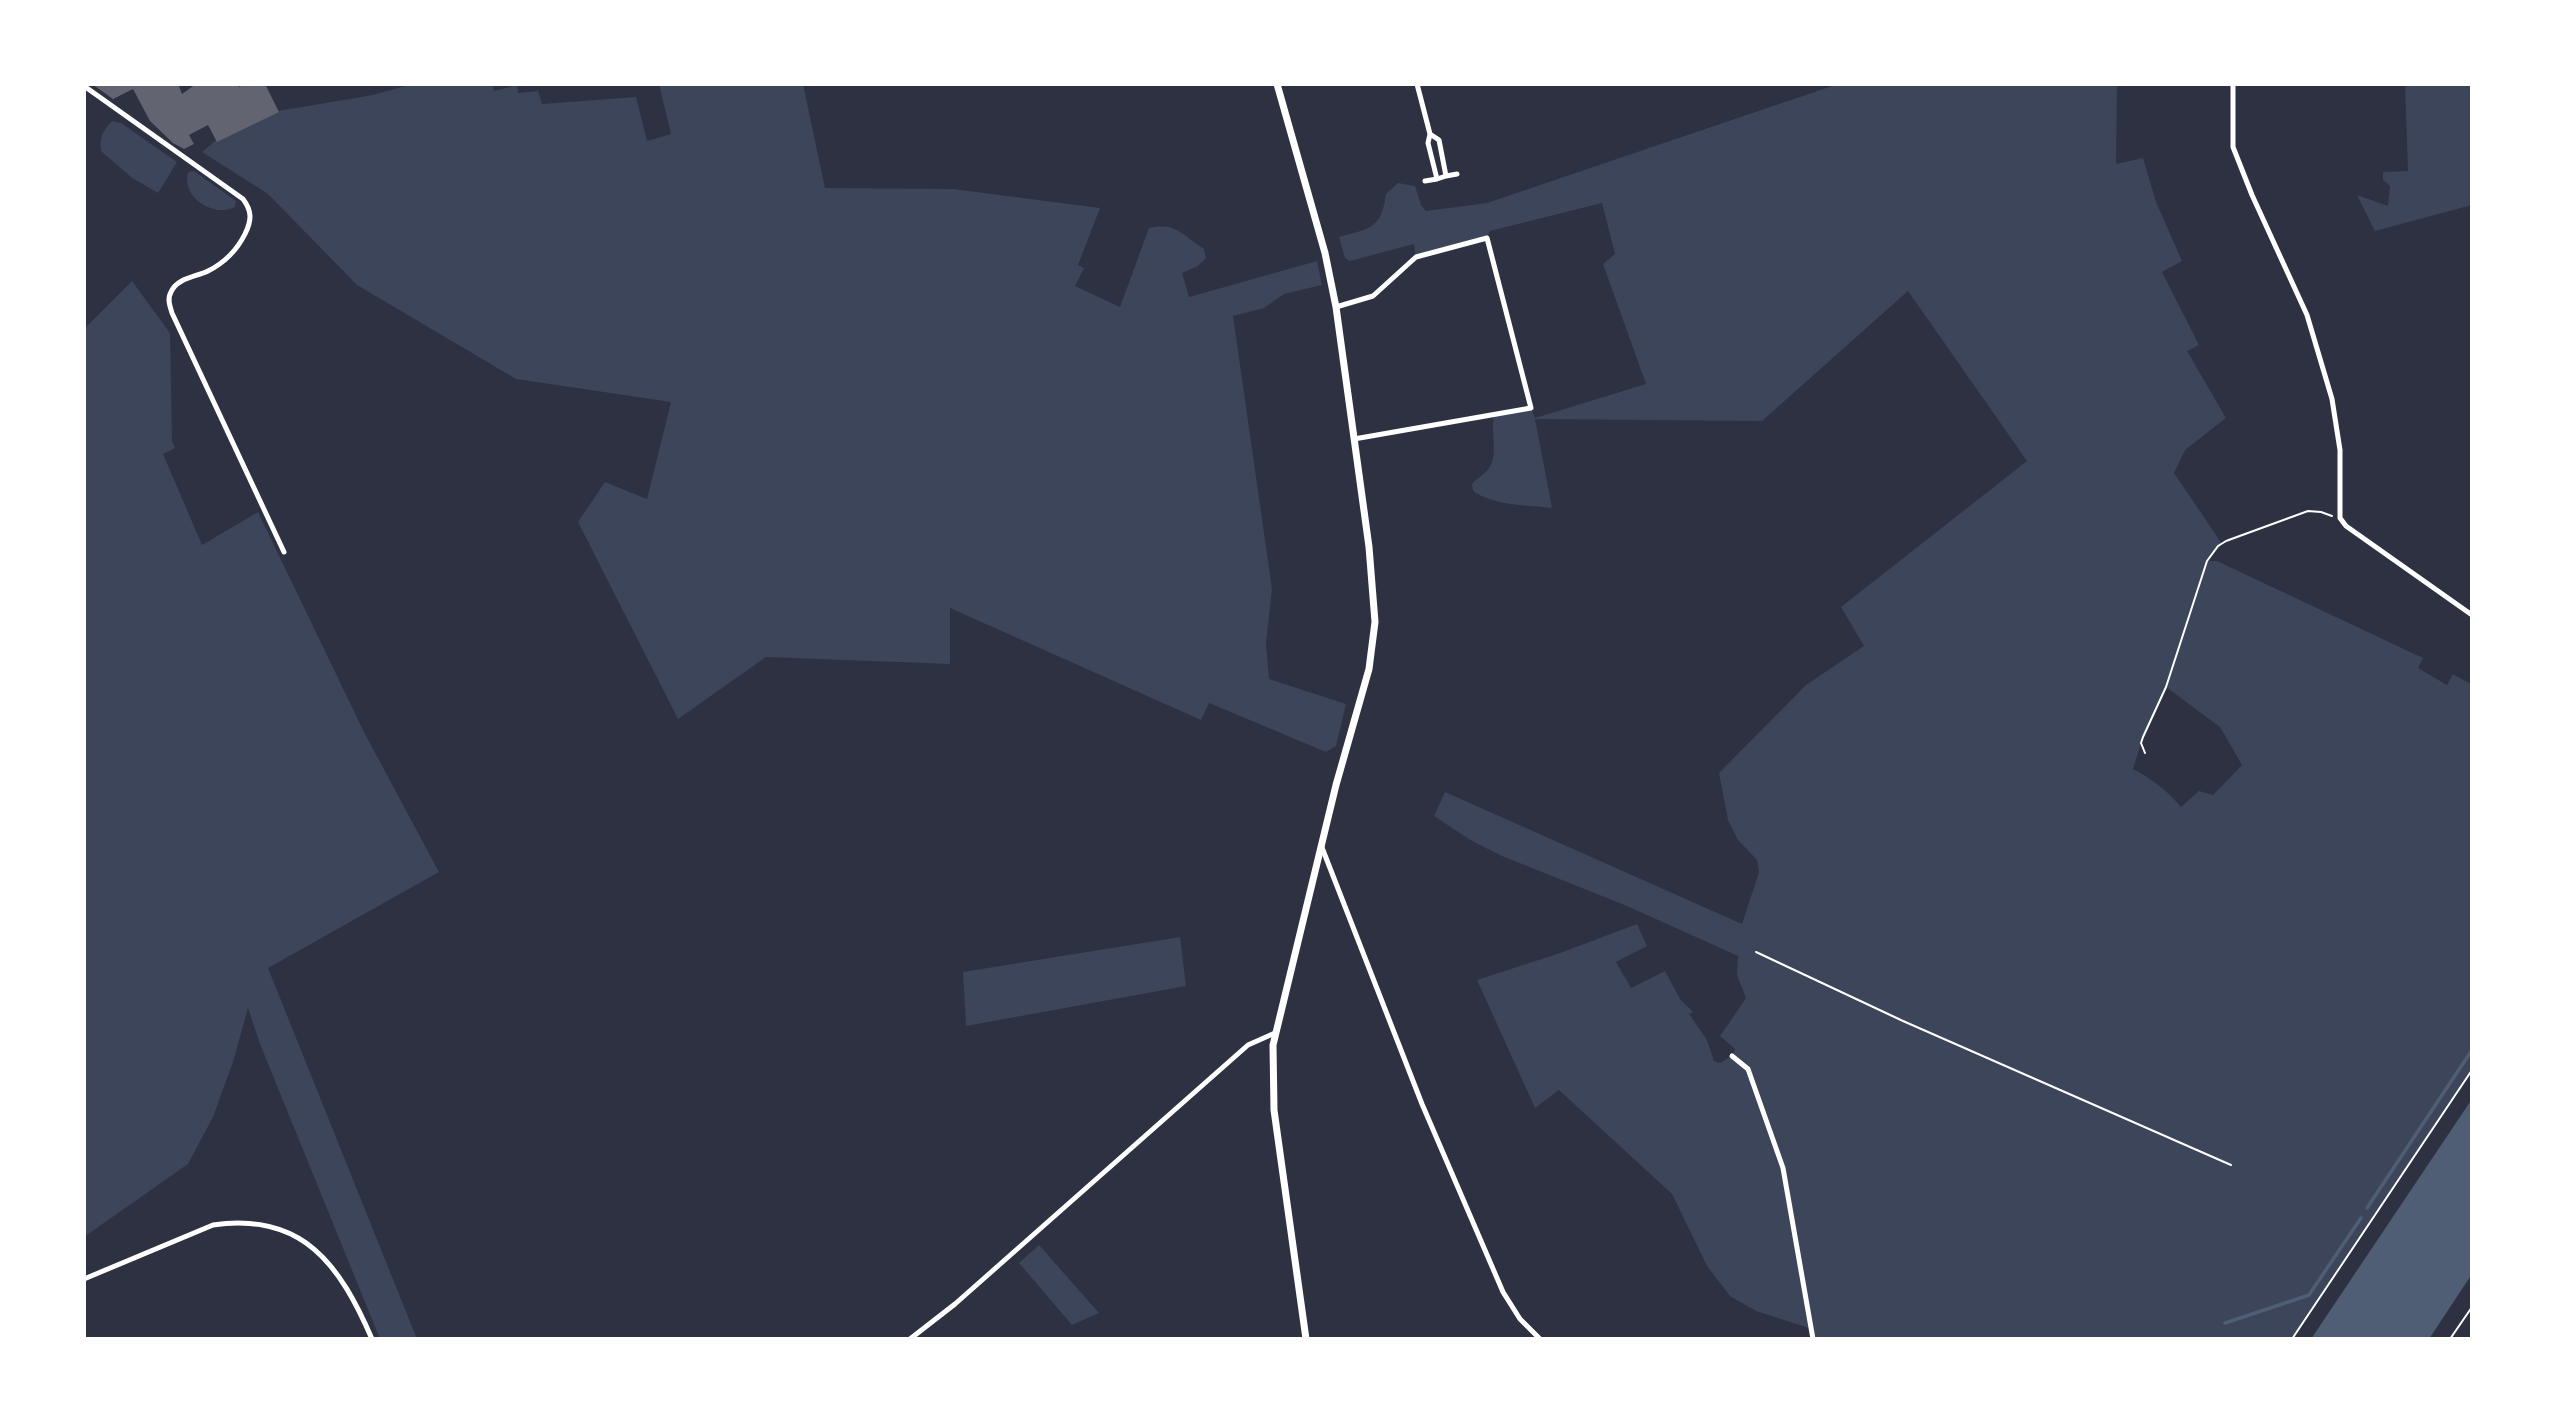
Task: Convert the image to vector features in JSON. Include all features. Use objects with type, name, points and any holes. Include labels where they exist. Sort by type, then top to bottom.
[{"type":"street","points":[[1277,84],[1325,253],[1336,307],[1369,547],[1375,622],[1374,646],[1275,1033],[1274,1110],[1306,1339]]},
{"type":"street","points":[[1417,84],[1430,134],[1428,143],[1437,178]]},
{"type":"street","points":[[2233,84],[2233,147],[2307,315],[2332,399],[2340,450],[2340,518],[2357,534],[2472,615]]},
{"type":"street","points":[[84,86],[243,199],[249,207],[249,226],[233,252],[213,268],[175,285],[169,298],[172,313],[284,552]]},
{"type":"street","points":[[1430,134],[1439,140],[1446,176]]},
{"type":"street","points":[[1425,181],[1457,174]]},
{"type":"street","points":[[1336,307],[1373,296],[1416,257],[1487,238],[1531,408],[1354,439]]},
{"type":"street","points":[[1321,845],[1422,1104],[1503,1292],[1520,1319],[1540,1339]]},
{"type":"street","points":[[910,1339],[955,1304],[1248,1045],[1275,1033]]},
{"type":"street","points":[[1732,1056],[1748,1069],[1783,1168],[1813,1339]]},
{"type":"street","points":[[84,1279],[213,1224],[254,1222],[274,1227],[301,1239],[319,1253],[354,1297],[372,1339]]},
{"type":"path","points":[[2145,753],[2141,743],[2143,737],[2166,687],[2207,561],[2213,552],[2226,541],[2308,511],[2340,518]]},
{"type":"path","points":[[1756,952],[1903,1021],[2231,1165]]},
{"type":"path","points":[[2292,1339],[2472,1070]]},
{"type":"path","points":[[2450,1339],[2472,1307]]},
{"type":"shaded area","points":[[412,84],[492,84],[494,91],[517,85],[518,93],[538,91],[542,104],[636,97],[647,141],[671,134],[659,84],[803,84],[825,188],[953,189],[1100,208],[1078,265],[1084,268],[1075,286],[1120,307],[1149,228],[1173,228],[1204,249],[1206,258],[1198,266],[1182,273],[1189,297],[1317,261],[1322,285],[1284,294],[1264,308],[1233,316],[1272,589],[1266,644],[1269,679],[1346,704],[1336,746],[1326,752],[1209,703],[1201,720],[950,608],[950,664],[766,657],[678,719],[578,522],[605,482],[647,499],[671,402],[516,379],[357,285],[268,194],[202,152],[215,141],[278,111],[373,95]]},
{"type":"shaded area","points":[[1838,84],[2117,84],[2116,164],[2143,158],[2156,202],[2182,261],[2162,272],[2199,345],[2187,351],[2226,418],[2185,450],[2174,473],[2222,544],[2208,561],[2217,561],[2423,658],[2418,668],[2447,685],[2453,674],[2472,685],[2472,1070],[2293,1339],[1813,1339],[1812,1329],[1756,1311],[1730,1296],[1707,1266],[1672,1194],[1559,1090],[1535,1108],[1477,980],[1637,924],[1647,946],[1616,962],[1631,988],[1665,971],[1680,999],[1693,1012],[1689,1014],[1707,1040],[1714,1061],[1720,1063],[1732,1056],[1735,1049],[1720,1036],[1746,998],[1737,975],[1738,956],[1472,841],[1434,816],[1445,792],[1742,924],[1759,872],[1757,860],[1738,840],[1728,820],[1719,773],[1806,685],[1864,646],[1841,607],[2027,461],[1908,291],[1762,421],[1535,419],[1552,508],[1511,504],[1482,496],[1473,491],[1472,484],[1492,462],[1494,415],[1531,408],[1535,418],[1646,384],[1603,264],[1615,254],[1602,203],[1490,231],[1487,238],[1416,257],[1414,244],[1350,261],[1345,258],[1339,237],[1373,225],[1381,214],[1386,194],[1398,183],[1415,186],[1421,205],[1426,211],[1487,203]],"holes":[[[2166,687],[2220,727],[2242,765],[2213,795],[2199,791],[2181,807],[2159,785],[2133,769],[2143,737]]]},
{"type":"shaded area","points":[[2405,84],[2472,84],[2472,205],[2375,231],[2357,195],[2388,206],[2390,186],[2383,180],[2383,172],[2408,171]]},
{"type":"shaded area","points":[[112,121],[121,123],[177,162],[158,193],[132,178],[101,151],[102,134]]},
{"type":"shaded area","points":[[194,171],[236,201],[235,207],[227,210],[209,208],[194,197],[187,181],[188,172]]},
{"type":"shaded area","points":[[132,281],[170,333],[172,441],[175,448],[163,454],[202,545],[258,512],[365,734],[439,872],[268,968],[417,1339],[380,1339],[260,1044],[248,1008],[233,1062],[213,1117],[188,1164],[84,1237],[84,329]]},
{"type":"shaded area","points":[[1180,937],[1186,986],[966,1026],[963,972]]},
{"type":"shaded area","points":[[2472,1099],[2472,1274],[2429,1339],[2311,1339]]},
{"type":"shaded area","points":[[1039,1245],[1099,1313],[1072,1325],[1019,1263]]},
{"type":"building","points":[[92,84],[178,84],[182,94],[196,84],[238,84],[239,87],[245,84],[265,84],[279,112],[217,142],[208,125],[189,135],[194,144],[184,149],[173,143],[150,121],[133,89],[113,99]]},
{"type":"waterway","points":[[2367,1208],[2472,1050]]},
{"type":"waterway","points":[[2225,1323],[2309,1295],[2361,1218]]}]
